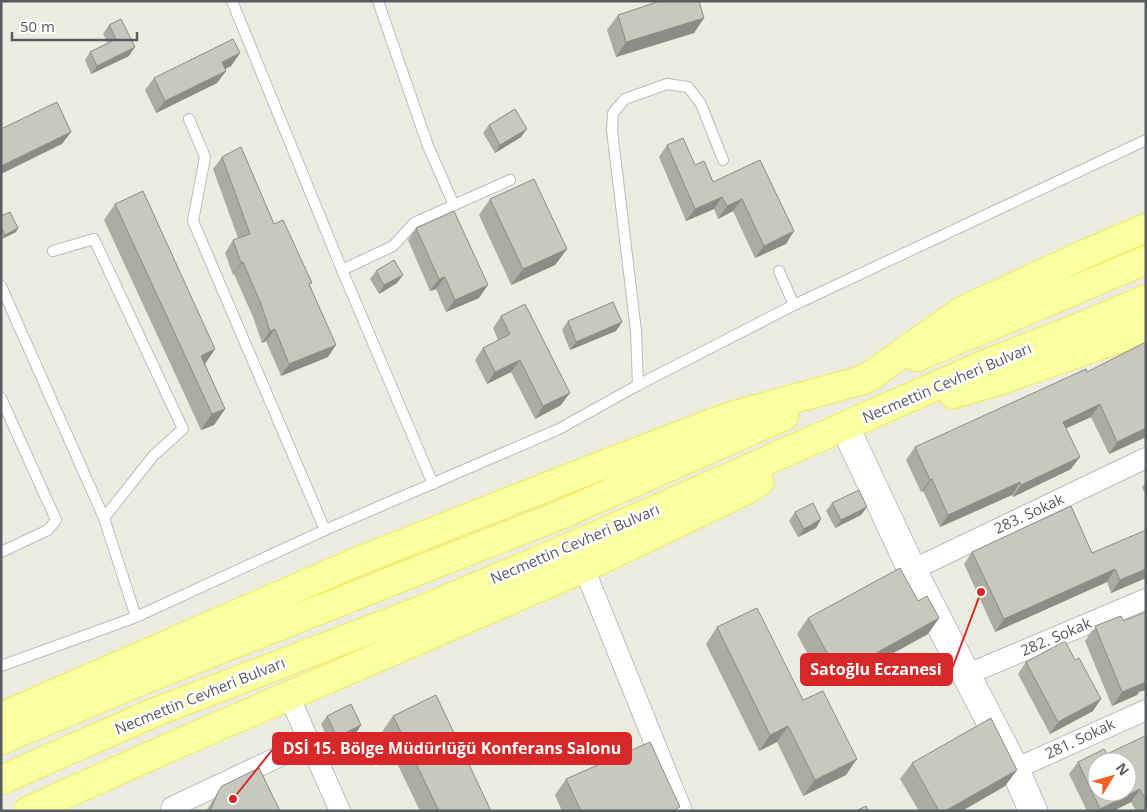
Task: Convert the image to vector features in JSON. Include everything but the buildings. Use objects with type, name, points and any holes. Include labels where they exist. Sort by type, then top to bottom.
[{"type":"main road","points":[[1,717],[354,563],[582,473],[728,417],[866,379],[962,311],[1146,228]]},
{"type":"main road","points":[[1,740],[412,572],[560,515],[866,379],[1146,260]]},
{"type":"main road","name":"Necmettin Cevheri Bulvarı","points":[[1,780],[153,713],[410,614],[573,546],[988,363],[1146,299]]},
{"type":"main road","points":[[28,811],[584,568],[746,490],[845,426],[1001,380],[1146,329]]},
{"type":"main road","points":[[845,426],[912,570],[1015,769],[1034,811]]},
{"type":"street","name":"283. Sokak","points":[[912,570],[1146,458]]},
{"type":"street","points":[[584,568],[682,811]]},
{"type":"street","name":"282. Sokak","points":[[966,676],[1146,599]]},
{"type":"street","points":[[289,696],[340,811]]},
{"type":"street","name":"281. Sokak","points":[[1015,769],[1146,710]]},
{"type":"street","points":[[171,811],[172,807],[310,742]]},
{"type":"lane","points":[[232,1],[342,270],[433,484]]},
{"type":"lane","points":[[378,1],[428,146],[454,205]]},
{"type":"lane","points":[[638,386],[636,331],[612,130],[612,113],[625,99],[667,84],[688,87],[701,104],[723,160]]},
{"type":"lane","points":[[189,119],[205,158],[193,221],[325,530]]},
{"type":"lane","points":[[1,666],[136,617],[325,530],[559,429],[794,305],[1146,140]]},
{"type":"lane","points":[[342,270],[393,246],[414,223],[510,180]]},
{"type":"lane","points":[[53,251],[94,239],[182,429],[154,454],[104,518]]},
{"type":"lane","points":[[779,271],[794,305]]},
{"type":"lane","points":[[1,286],[104,518],[136,617]]},
{"type":"lane","points":[[1,398],[56,520],[48,530],[1,552]]},
{"type":"place","name":"Satoğlu Eczanesi","points":[[981,592]]},
{"type":"place","name":"DSİ 15. Bölge Müdürlüğü Konferans Salonu","points":[[233,799]]}]
